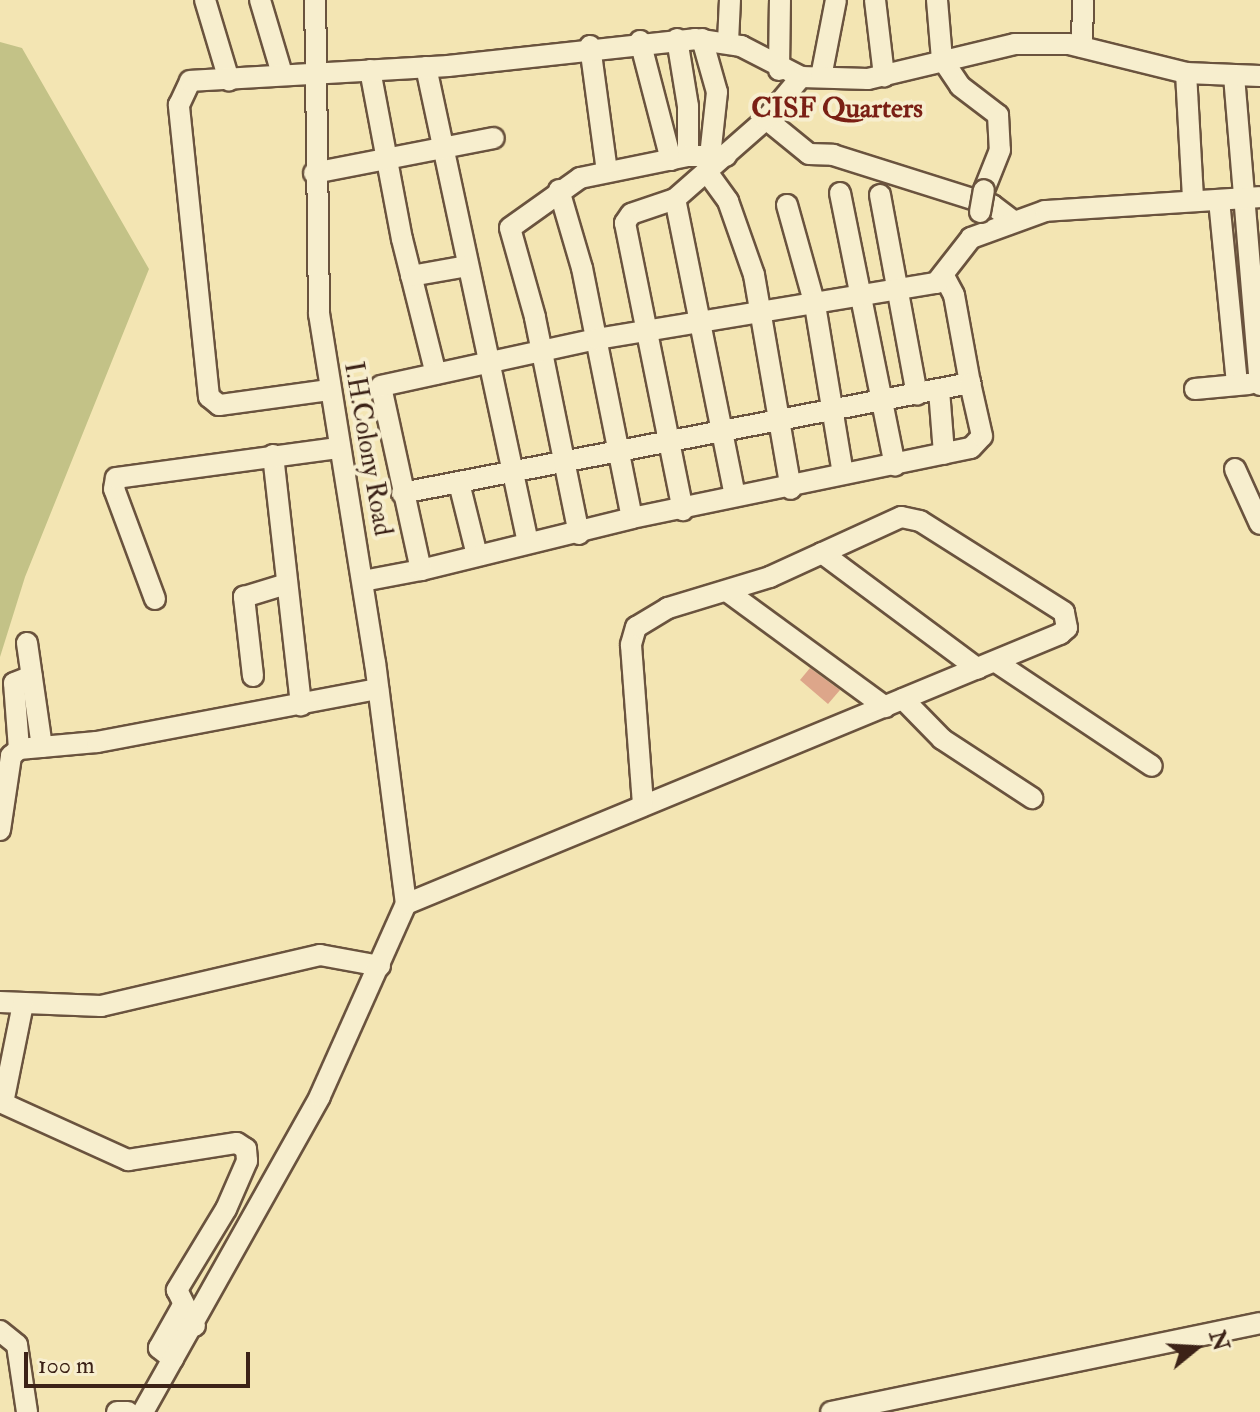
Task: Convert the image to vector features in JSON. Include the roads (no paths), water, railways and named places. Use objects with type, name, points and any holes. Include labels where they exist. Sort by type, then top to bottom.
[{"type":"street","points":[[205,0],[229,80]]},
{"type":"street","points":[[260,0],[282,74]]},
{"type":"street","name":"I.H.Colony Road","points":[[315,0],[314,173],[329,390],[363,581],[406,904]]},
{"type":"street","points":[[728,42],[730,0]]},
{"type":"street","points":[[779,70],[780,0]]},
{"type":"street","points":[[683,510],[674,443],[625,217],[675,199],[811,77],[836,0]]},
{"type":"street","points":[[875,0],[884,76]]},
{"type":"street","points":[[937,0],[942,59],[960,86],[998,115],[1000,150],[984,190],[980,212],[983,234]]},
{"type":"street","points":[[1082,47],[1083,0]]},
{"type":"street","points":[[329,390],[219,405],[209,397],[180,93],[190,81],[426,67],[590,46],[677,39],[728,42],[779,70],[811,77],[884,76],[942,59],[1015,44],[1082,47],[1186,73],[1260,76]]},
{"type":"street","points":[[677,39],[688,106],[679,158]]},
{"type":"street","points":[[702,39],[717,92],[714,161],[733,214],[761,315],[791,489]]},
{"type":"street","points":[[640,41],[679,158]]},
{"type":"street","points":[[590,46],[607,172]]},
{"type":"street","points":[[426,67],[528,542]]},
{"type":"street","points":[[370,70],[411,276],[436,374]]},
{"type":"street","points":[[1186,73],[1193,200]]},
{"type":"street","points":[[1195,389],[1237,384],[1260,385],[1254,197],[1234,76]]},
{"type":"street","points":[[766,119],[809,154],[833,155],[992,205],[1019,219]]},
{"type":"street","points":[[314,173],[494,138]]},
{"type":"street","points":[[579,534],[510,228],[559,190],[607,172],[679,158],[714,161]]},
{"type":"street","points":[[559,190],[597,339],[632,518]]},
{"type":"street","points":[[840,193],[865,295],[895,465]]},
{"type":"street","points":[[880,195],[917,395]]},
{"type":"street","points":[[421,570],[381,386],[597,339],[704,325],[865,295],[896,293],[945,278],[965,242],[1019,219],[1193,200],[1254,197]]},
{"type":"street","points":[[675,199],[704,325],[735,496]]},
{"type":"street","points":[[1219,200],[1237,384]]},
{"type":"street","points":[[787,205],[815,305],[843,474]]},
{"type":"street","points":[[411,276],[468,266]]},
{"type":"street","points":[[363,581],[421,570],[528,542],[579,534],[632,518],[683,510],[735,496],[791,489],[981,443],[954,295],[945,278]]},
{"type":"street","points":[[402,493],[780,423],[970,383]]},
{"type":"street","points":[[939,390],[944,454]]},
{"type":"street","points":[[155,599],[114,489],[116,478],[339,448]]},
{"type":"street","points":[[273,455],[283,585],[301,705]]},
{"type":"street","points":[[1235,469],[1260,524]]},
{"type":"street","points":[[459,483],[477,555]]},
{"type":"street","points":[[143,1412],[195,1326],[320,1096],[406,904],[643,803],[1060,634],[1067,628],[1064,612],[920,521],[887,521],[822,553],[728,592],[668,608],[636,627],[629,671],[643,803]]},
{"type":"street","points":[[822,553],[987,665],[1152,766]]},
{"type":"street","points":[[253,676],[244,597],[283,585]]},
{"type":"street","points":[[728,592],[1032,798]]},
{"type":"street","points":[[27,643],[42,747]]},
{"type":"street","points":[[19,749],[14,683],[32,676]]},
{"type":"street","points":[[0,830],[11,756],[19,749],[301,705],[378,689]]},
{"type":"street","points":[[0,1002],[20,1019],[101,1006],[291,958],[343,957],[380,966]]},
{"type":"street","points":[[20,1019],[2,1102],[128,1160],[237,1143],[246,1149],[247,1161],[226,1209],[177,1290],[182,1307],[195,1326]]},
{"type":"street","points":[[173,1359],[159,1348],[182,1307]]},
{"type":"street","points":[[831,1412],[1260,1323]]},
{"type":"street","points":[[0,1331],[17,1345],[27,1412]]},
{"type":"street","points":[[117,1412],[128,1412]]},
{"type":"district","name":"CISF Quarters","points":[[837,109]]}]
